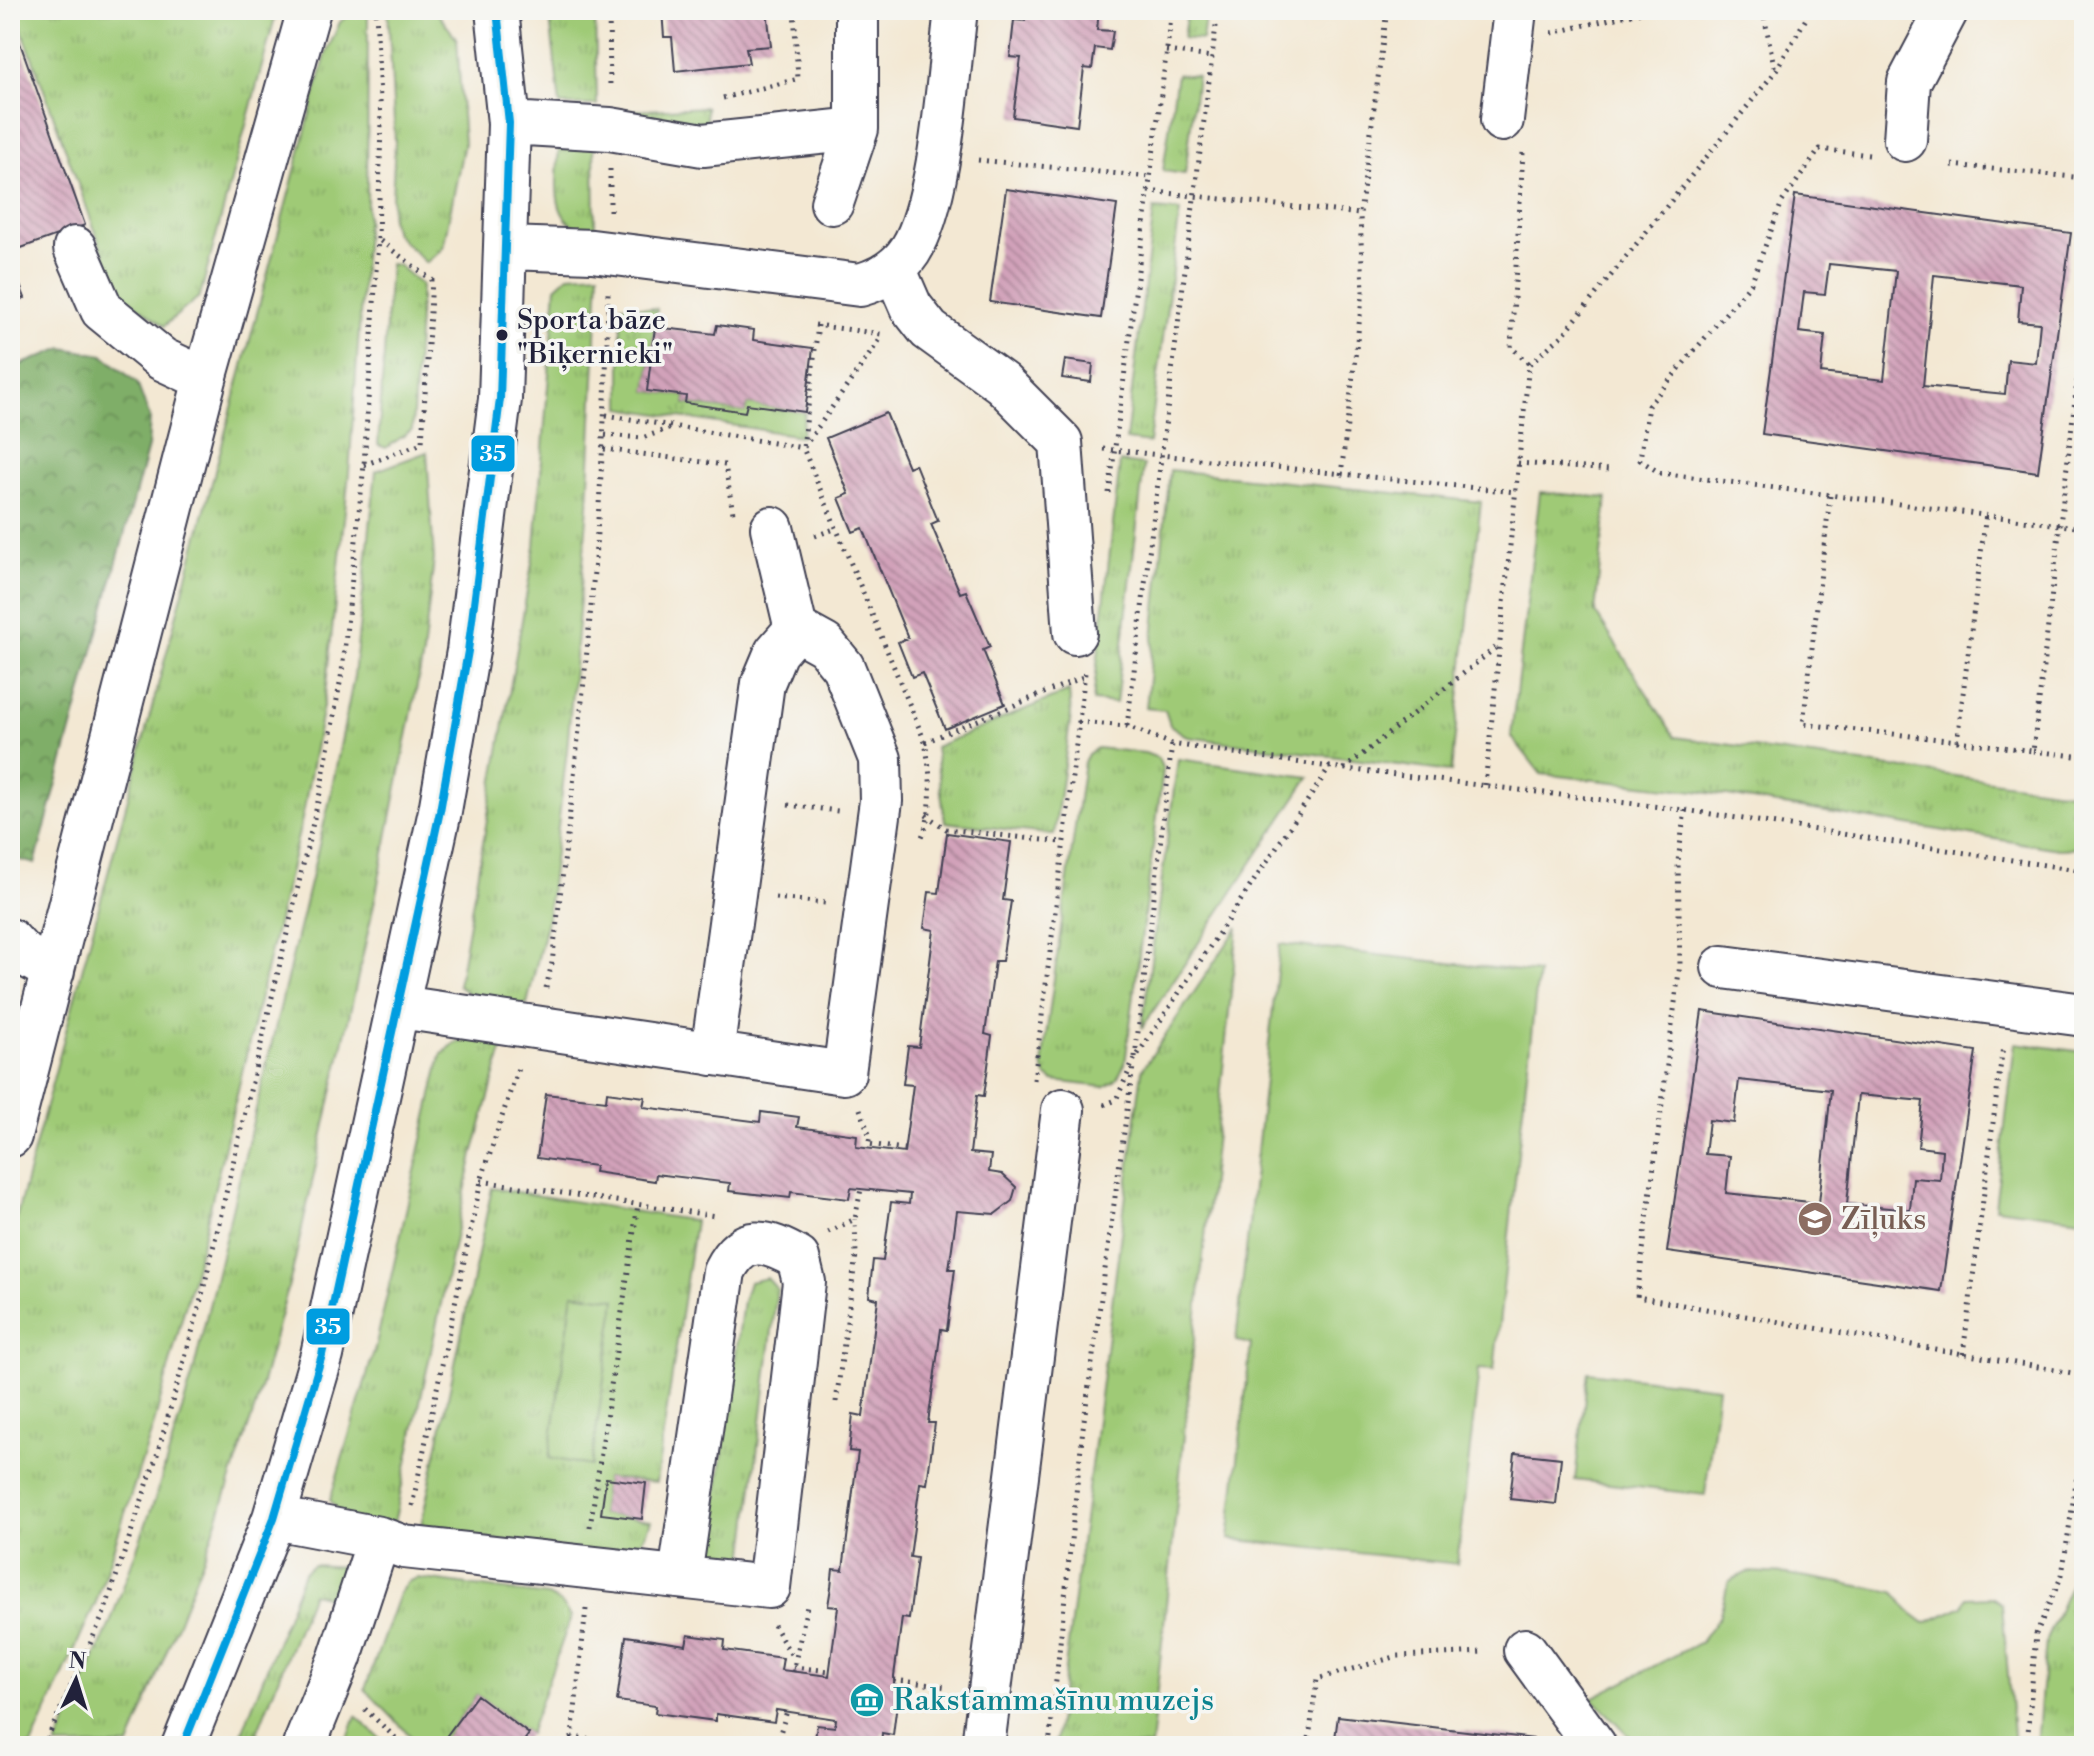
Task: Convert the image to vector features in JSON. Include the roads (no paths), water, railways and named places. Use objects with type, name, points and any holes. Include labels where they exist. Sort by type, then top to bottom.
[{"type":"street","points":[[10,1136],[205,379],[309,10]]},
{"type":"street","points":[[183,1746],[274,1518],[322,1355],[400,1007],[440,811],[482,556],[500,399],[509,123],[497,10]]},
{"type":"street","points":[[832,203],[857,129],[857,10]]},
{"type":"street","points":[[507,248],[609,253],[860,285],[879,280],[894,268],[921,230],[933,184],[956,10]]},
{"type":"street","points":[[1905,140],[1909,82],[1947,10]]},
{"type":"street","points":[[1502,120],[1513,26]]},
{"type":"street","points":[[509,123],[610,129],[703,145],[857,129]]},
{"type":"street","points":[[75,248],[102,310],[162,359],[205,379]]},
{"type":"street","points":[[894,268],[911,307],[929,330],[1002,383],[1061,442],[1081,648]]},
{"type":"street","points":[[400,1007],[844,1073],[879,815],[880,759],[843,667],[825,645],[796,629],[752,522]]},
{"type":"street","points":[[712,1054],[768,664],[796,629]]},
{"type":"street","points":[[10,940],[22,953],[53,971]]},
{"type":"street","points":[[1723,967],[2084,1015]]},
{"type":"street","points":[[983,1746],[1063,1110]]},
{"type":"street","points":[[394,1526],[404,1547],[585,1584],[680,1576],[769,1587],[804,1282],[798,1258],[773,1244],[748,1243],[732,1255],[724,1271],[680,1576]]},
{"type":"street","points":[[274,1518],[394,1526]]},
{"type":"street","points":[[304,1746],[394,1526]]},
{"type":"street","points":[[1525,1650],[1595,1746]]},
{"type":"place","name":"Sporta bāze \"Biķernieki\"","points":[[502,335]]},
{"type":"place","name":"Zīļuks","points":[[1815,1219]]},
{"type":"place","name":"Rakstāmmašīnu muzejs","points":[[867,1700]]}]
